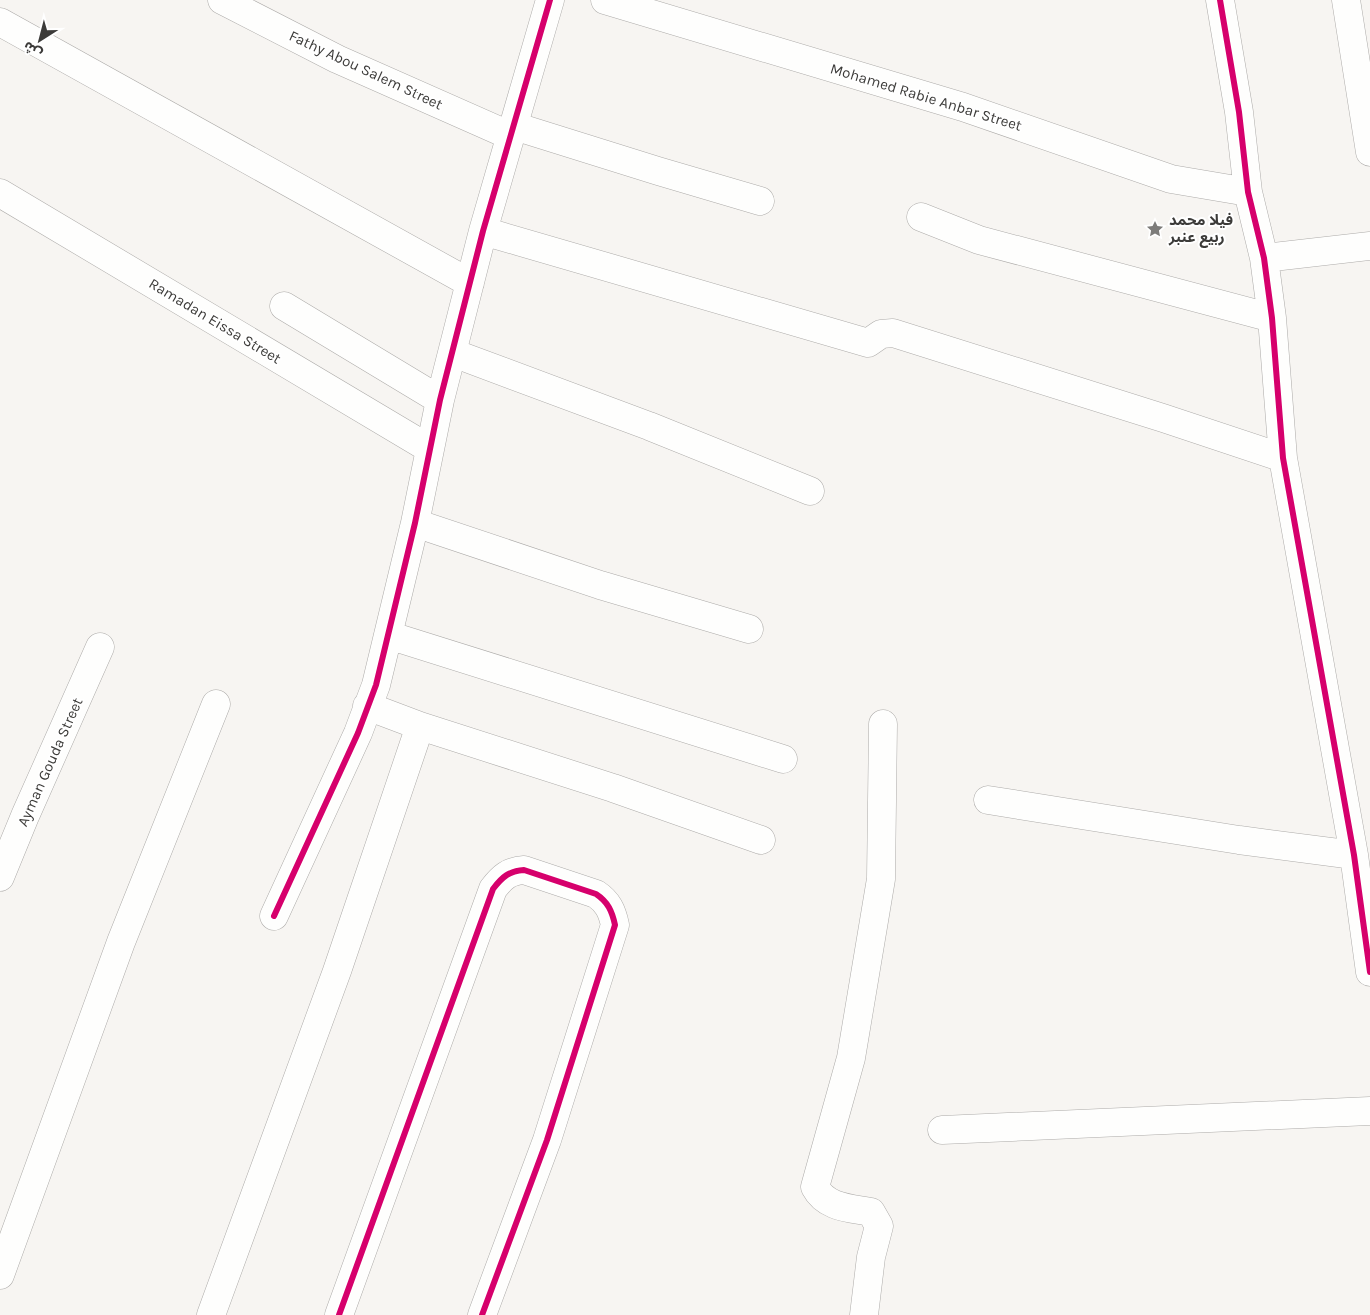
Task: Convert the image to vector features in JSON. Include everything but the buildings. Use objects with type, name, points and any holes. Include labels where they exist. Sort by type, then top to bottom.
[{"type":"street","name":"Fathy Abou Salem Street","points":[[222,0],[337,59],[513,131],[760,201]]},
{"type":"street","points":[[274,916],[358,733],[376,685],[415,523],[440,400],[454,353],[483,231],[550,0]]},
{"type":"street","name":"Mohamed Rabie Anbar Street","points":[[606,0],[963,107],[1171,179],[1248,192]]},
{"type":"street","points":[[1220,0],[1239,112],[1248,192],[1264,258],[1272,318],[1283,458],[1354,855],[1370,972]]},
{"type":"street","points":[[1346,0],[1370,152]]},
{"type":"street","points":[[0,22],[470,283]]},
{"type":"street","name":"Ramadan Eissa Street","points":[[0,193],[430,449]]},
{"type":"street","points":[[921,217],[979,240],[1272,318]]},
{"type":"street","points":[[483,231],[868,344],[881,334],[893,333],[1283,458]]},
{"type":"street","points":[[1264,258],[1370,246]]},
{"type":"street","points":[[284,306],[440,400]]},
{"type":"street","points":[[454,353],[649,426],[810,491]]},
{"type":"street","points":[[415,523],[600,585],[749,629]]},
{"type":"street","points":[[388,635],[783,759]]},
{"type":"street","name":"Ayman Gouda Street","points":[[0,877],[100,647]]},
{"type":"street","points":[[0,1275],[121,942],[216,704]]},
{"type":"street","points":[[367,706],[420,726],[613,788],[760,840]]},
{"type":"street","points":[[864,1315],[872,1257],[879,1226],[871,1212],[831,1204],[820,1196],[816,1187],[851,1058],[881,879],[883,724]]},
{"type":"street","points":[[211,1315],[336,971],[420,726]]},
{"type":"street","points":[[988,800],[1238,840],[1354,855]]},
{"type":"street","points":[[339,1315],[493,889],[503,877],[513,870],[524,870],[596,894],[610,907],[615,925],[547,1140],[482,1315]]},
{"type":"street","points":[[942,1130],[1370,1111]]},
{"type":"cycle path","points":[[274,916],[358,733],[376,685],[415,523],[440,400],[483,231],[550,0]]},
{"type":"cycle path","points":[[1220,0],[1239,112],[1248,192],[1264,258],[1272,318],[1283,458],[1354,855],[1370,972]]},
{"type":"cycle path","points":[[339,1315],[493,889],[506,875],[524,870],[596,894],[609,907],[615,925],[547,1140],[482,1315]]},
{"type":"place","name":"فيلا محمد ربيع عنبر","points":[[1155,229]]}]
